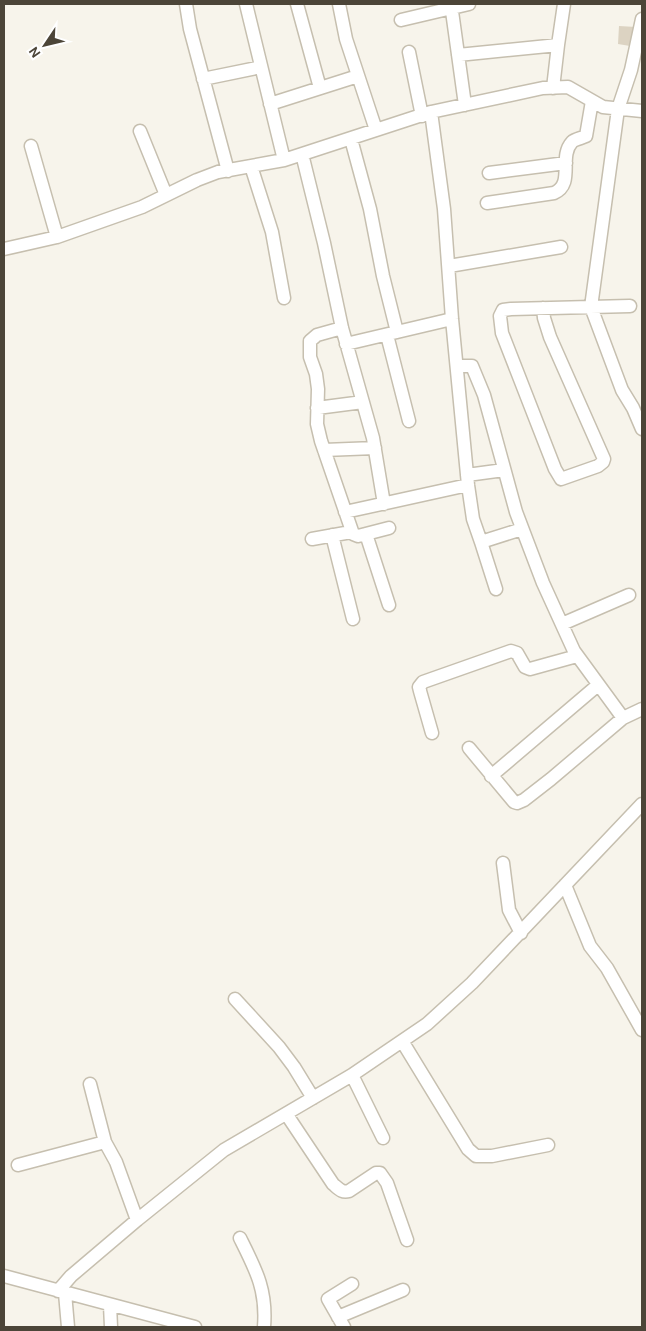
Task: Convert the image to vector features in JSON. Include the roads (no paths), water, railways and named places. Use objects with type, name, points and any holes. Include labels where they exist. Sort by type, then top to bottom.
[{"type":"street","points":[[186,4],[190,29],[228,170]]},
{"type":"street","points":[[246,4],[284,160]]},
{"type":"street","points":[[297,4],[320,88]]},
{"type":"street","points":[[338,4],[346,39],[376,130]]},
{"type":"street","points":[[401,20],[452,6],[469,4]]},
{"type":"street","points":[[553,88],[564,4]]},
{"type":"street","points":[[452,6],[465,105]]},
{"type":"street","points":[[642,19],[631,70],[618,109],[591,307],[622,390],[633,408],[642,429]]},
{"type":"street","points":[[458,55],[558,45]]},
{"type":"street","points":[[409,52],[426,114],[444,209],[467,480],[473,520],[496,590]]},
{"type":"street","points":[[203,79],[261,67]]},
{"type":"street","points":[[270,104],[358,76]]},
{"type":"street","points":[[4,249],[57,237],[142,207],[197,180],[228,170],[284,160],[426,114],[543,88],[568,87],[602,107],[642,111]]},
{"type":"street","points":[[488,203],[559,191],[564,183],[568,149],[573,141],[586,136],[592,101]]},
{"type":"street","points":[[140,131],[166,195]]},
{"type":"street","points":[[351,139],[370,209],[409,420]]},
{"type":"street","points":[[31,146],[57,237]]},
{"type":"street","points":[[302,154],[324,243],[342,328],[375,448],[384,504]]},
{"type":"street","points":[[489,173],[566,163]]},
{"type":"street","points":[[251,166],[272,232],[284,298]]},
{"type":"street","points":[[449,266],[561,247]]},
{"type":"street","points":[[543,308],[550,337],[604,459],[598,466],[564,479],[558,477],[555,470],[505,342],[500,316],[503,310],[543,308],[630,306]]},
{"type":"street","points":[[346,344],[452,319]]},
{"type":"street","points":[[342,328],[317,335],[310,341],[310,357],[316,374],[318,390],[317,424],[351,532]]},
{"type":"street","points":[[457,366],[472,366],[476,374],[522,529],[562,624],[578,656],[623,718]]},
{"type":"street","points":[[317,408],[362,402]]},
{"type":"street","points":[[324,450],[375,448]]},
{"type":"street","points":[[345,512],[384,504],[504,470]]},
{"type":"street","points":[[312,539],[351,532],[358,536],[389,528]]},
{"type":"street","points":[[481,542],[522,529]]},
{"type":"street","points":[[366,534],[389,605]]},
{"type":"street","points":[[332,535],[353,619]]},
{"type":"street","points":[[562,624],[629,595]]},
{"type":"street","points":[[432,733],[419,687],[423,682],[511,651],[517,653],[524,667],[530,669],[578,656]]},
{"type":"street","points":[[491,776],[598,686]]},
{"type":"street","points":[[469,748],[514,802],[520,802],[623,718],[642,709]]},
{"type":"street","points":[[68,1327],[62,1292],[71,1276],[224,1150],[287,1115],[352,1075],[427,1024],[472,983],[642,804]]},
{"type":"street","points":[[503,863],[509,910],[520,933]]},
{"type":"street","points":[[565,885],[590,946],[607,968],[642,1030]]},
{"type":"street","points":[[236,998],[284,1053],[313,1098]]},
{"type":"street","points":[[402,1041],[468,1149],[476,1156],[486,1157],[548,1145]]},
{"type":"street","points":[[352,1075],[383,1138]]},
{"type":"street","points":[[90,1084],[106,1142],[116,1162],[137,1220]]},
{"type":"street","points":[[287,1115],[334,1184],[341,1191],[349,1191],[376,1172],[380,1173],[387,1183],[406,1240]]},
{"type":"street","points":[[18,1165],[106,1142]]},
{"type":"street","points":[[240,1238],[262,1286],[265,1304],[264,1327]]},
{"type":"street","points":[[4,1276],[195,1327]]},
{"type":"street","points":[[352,1284],[328,1299],[341,1322],[403,1290]]},
{"type":"street","points":[[110,1305],[112,1327]]}]
